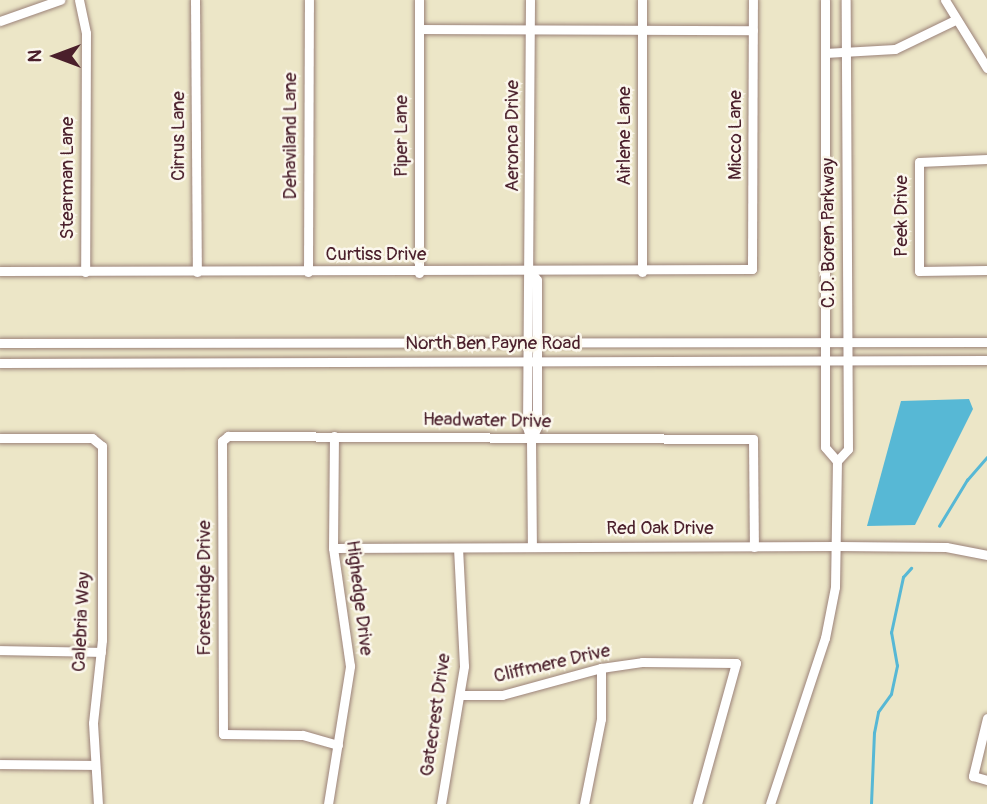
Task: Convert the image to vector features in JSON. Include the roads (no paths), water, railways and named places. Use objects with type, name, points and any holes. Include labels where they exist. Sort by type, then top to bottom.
[{"type":"street","points":[[0,20],[60,0]]},
{"type":"street","name":"Stearman Lane","points":[[79,0],[86,33],[85,272]]},
{"type":"street","name":"Cirrus Lane","points":[[195,0],[197,272]]},
{"type":"street","name":"Dehaviland Lane","points":[[308,272],[309,0]]},
{"type":"street","name":"Piper Lane","points":[[419,0],[419,273]]},
{"type":"street","name":"Aeronca Drive","points":[[530,0],[531,272],[537,280],[532,343],[537,427],[531,440],[532,547]]},
{"type":"street","name":"Airlene Lane","points":[[642,0],[642,272]]},
{"type":"street","name":"Micco Lane","points":[[752,269],[753,0]]},
{"type":"street","name":"C.D. Boren Parkway","points":[[770,804],[825,638],[834,594],[837,461],[825,447],[825,0]]},
{"type":"street","name":"C.D. Boren Parkway","points":[[837,461],[848,449],[846,0]]},
{"type":"street","points":[[945,0],[987,68]]},
{"type":"street","points":[[825,52],[902,47],[955,20]]},
{"type":"street","points":[[420,29],[753,30]]},
{"type":"street","name":"Peek Drive","points":[[987,159],[919,162],[919,271],[987,270]]},
{"type":"street","name":"Curtiss Drive","points":[[0,271],[419,273],[752,269]]},
{"type":"street","name":"North Ben Payne Road","points":[[0,343],[987,342]]},
{"type":"street","name":"North Ben Payne Road","points":[[0,363],[987,360]]},
{"type":"street","name":"Headwater Drive","points":[[222,441],[228,436],[531,440],[753,439],[754,547]]},
{"type":"street","name":"Highedge Drive","points":[[328,804],[347,698],[350,642],[333,548],[334,436]]},
{"type":"street","name":"Calebria Way","points":[[0,438],[99,442],[103,452],[101,652],[93,711],[98,804]]},
{"type":"street","name":"Forestridge Drive","points":[[222,441],[223,734],[302,735],[338,745]]},
{"type":"street","name":"Red Oak Drive","points":[[333,548],[946,547],[987,555]]},
{"type":"street","name":"Gatecrest Drive","points":[[441,804],[460,695],[464,644],[458,548]]},
{"type":"street","points":[[0,650],[101,652]]},
{"type":"street","name":"Cliffmere Drive","points":[[460,695],[502,695],[601,668],[642,662],[736,663],[697,804]]},
{"type":"street","points":[[584,804],[601,719],[601,668]]},
{"type":"street","points":[[987,718],[973,776],[987,780]]},
{"type":"street","points":[[0,764],[95,765]]},
{"type":"water","points":[[969,399],[973,409],[915,525],[867,526],[901,401]]},
{"type":"waterway","points":[[939,526],[967,480],[987,457]]},
{"type":"waterway","points":[[871,804],[874,733],[878,712],[891,694],[897,666],[891,633],[903,577],[911,568]]}]
